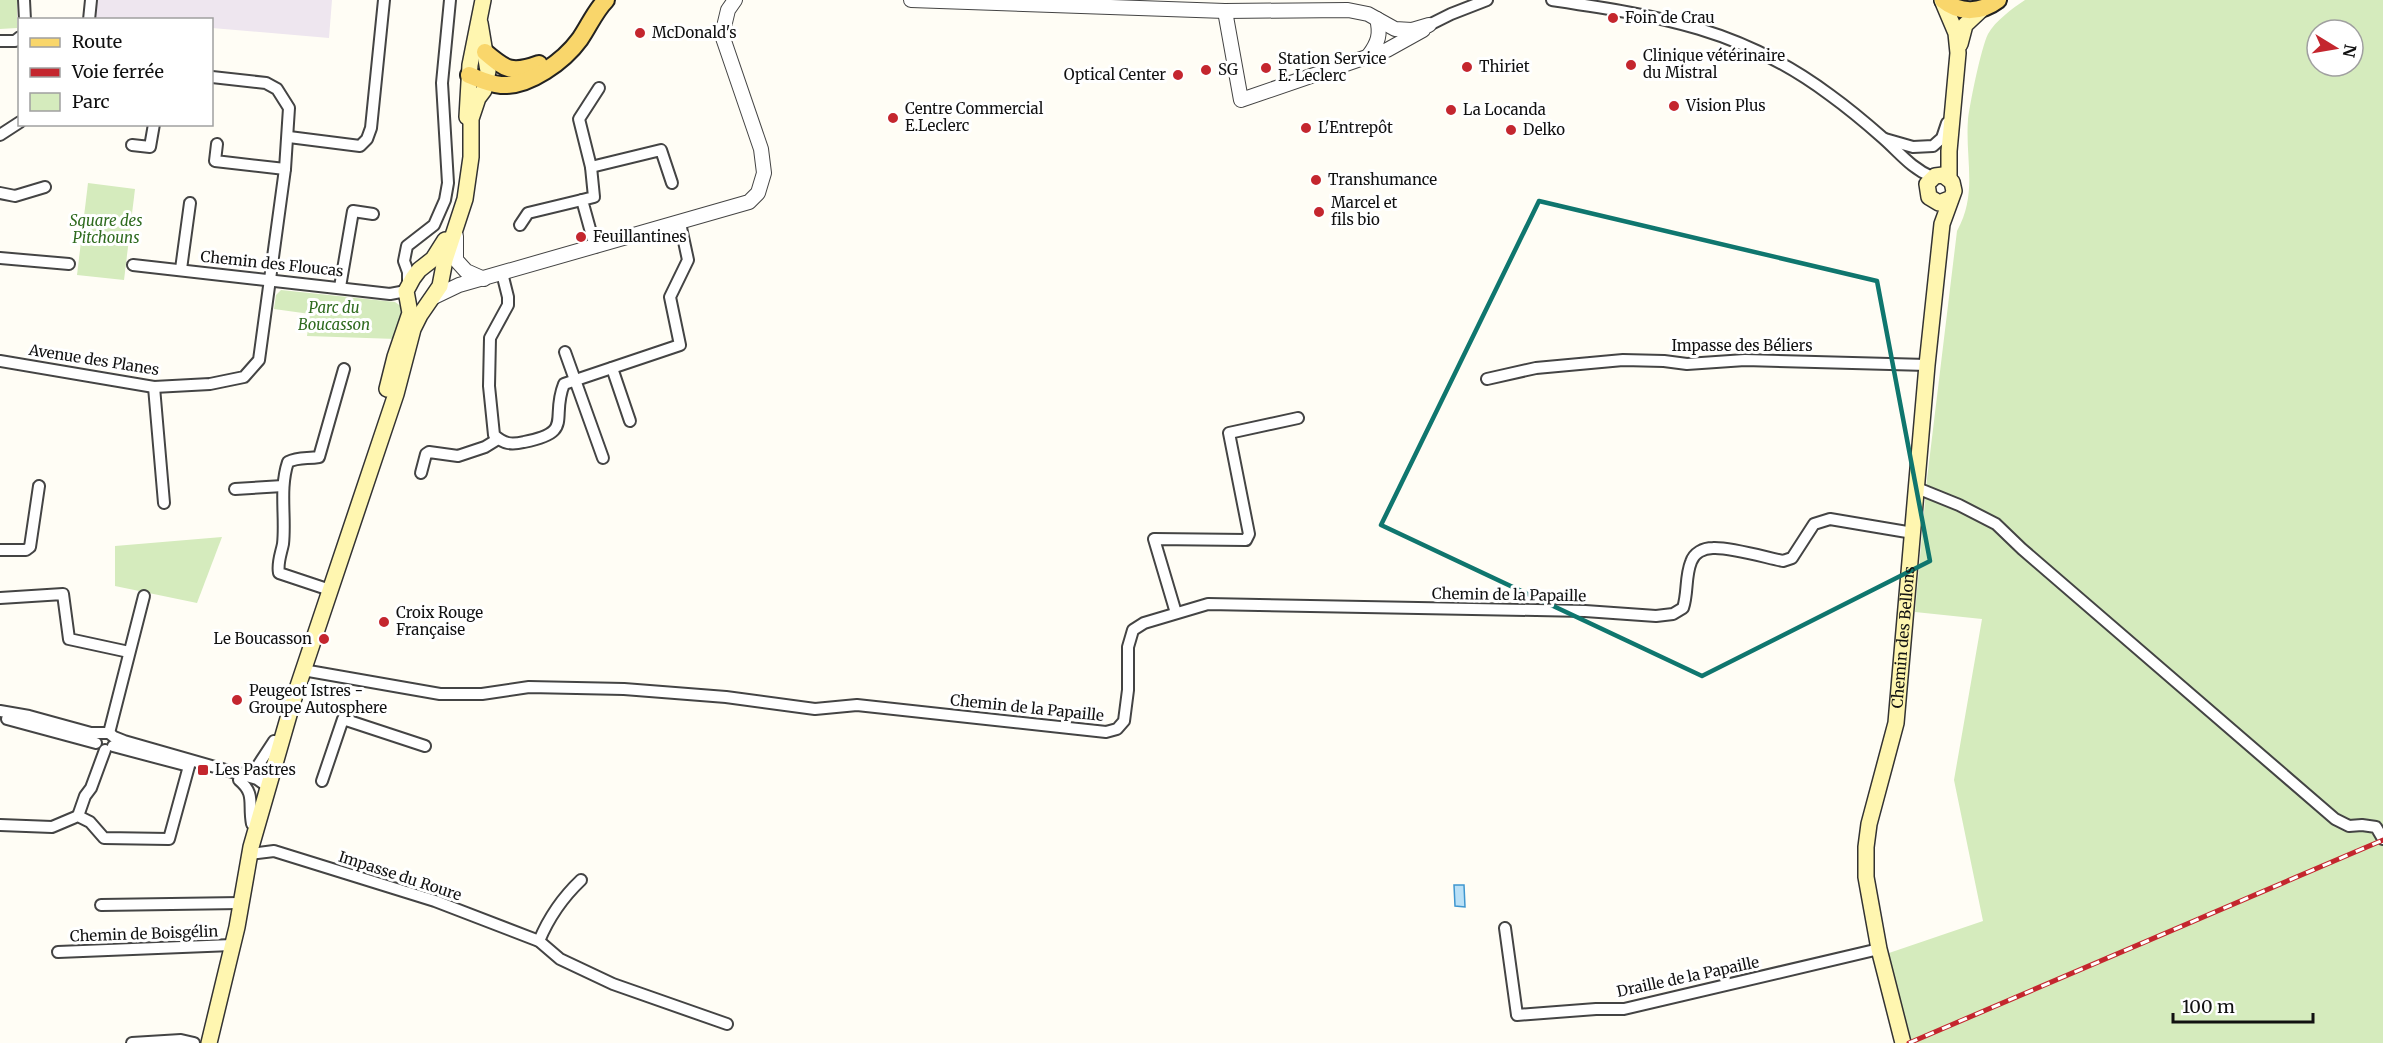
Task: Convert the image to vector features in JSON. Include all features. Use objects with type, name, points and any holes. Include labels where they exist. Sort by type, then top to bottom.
[{"type":"main road","points":[[415,299],[434,269],[457,205],[466,154],[469,75],[483,0]]},
{"type":"main road","points":[[469,75],[512,71],[544,63],[576,31],[586,14],[589,0]]},
{"type":"main road","points":[[480,22],[485,52],[492,73],[502,85],[530,79],[554,64],[578,41],[606,0]]},
{"type":"main road","points":[[1942,0],[1963,10],[1980,10],[1998,0]]},
{"type":"main road","name":"Chemin des Bellons","points":[[1942,0],[1956,33],[1958,52]]},
{"type":"main road","name":"Chemin des Bellons","points":[[1903,1043],[1879,949],[1866,877],[1866,847],[1869,824],[1896,723],[1927,365],[1942,224],[1938,187],[1949,151],[1958,52],[1965,25],[1980,10]]},
{"type":"main road","points":[[209,1043],[241,903],[261,783],[293,701],[372,459],[396,394],[413,329],[415,299],[457,226],[469,174],[471,119],[492,73]]},
{"type":"main road","points":[[255,825],[278,741]]},
{"type":"street","points":[[24,0],[25,18]]},
{"type":"street","points":[[89,18],[90,0]]},
{"type":"street","points":[[289,137],[360,146],[367,139],[371,129],[384,0]]},
{"type":"street","points":[[450,0],[442,83],[447,162],[445,200],[434,225],[407,246],[404,261],[415,299],[749,202],[758,193],[764,173],[761,149],[722,35],[728,10],[735,0]]},
{"type":"street","points":[[910,0],[1225,11],[1348,10],[1368,14],[1395,29],[1412,30],[1429,25]]},
{"type":"street","points":[[1225,11],[1241,100],[1387,50],[1429,25],[1486,0]]},
{"type":"street","points":[[1552,0],[1678,22],[1743,43],[1790,68],[1830,95],[1883,138],[1908,164],[1938,187]]},
{"type":"street","points":[[1369,55],[1378,42],[1377,19]]},
{"type":"street","points":[[0,41],[15,41],[18,39]]},
{"type":"street","name":"Avenue des Planes","points":[[0,360],[154,387],[210,384],[244,377],[259,360],[289,137],[289,108],[277,89],[266,83],[213,77]]},
{"type":"street","points":[[520,225],[528,213],[594,197],[591,167],[579,119],[599,88]]},
{"type":"street","points":[[1883,138],[1913,147],[1933,146],[1942,138],[1954,96]]},
{"type":"street","points":[[0,135],[18,123]]},
{"type":"street","points":[[132,145],[150,147],[154,126]]},
{"type":"street","points":[[217,144],[215,161],[285,169]]},
{"type":"street","points":[[591,167],[661,150],[672,183]]},
{"type":"street","points":[[0,193],[15,196],[45,187]]},
{"type":"street","points":[[582,200],[595,247]]},
{"type":"street","points":[[181,269],[190,203]]},
{"type":"street","points":[[340,286],[353,212],[373,214]]},
{"type":"street","points":[[502,273],[508,305],[490,338],[489,386],[494,435],[513,445],[549,436],[556,429],[560,419],[561,393],[564,384],[680,345],[670,297],[688,260],[680,223]]},
{"type":"street","points":[[457,226],[456,260],[466,271],[484,279]]},
{"type":"street","points":[[0,258],[69,264]]},
{"type":"street","points":[[404,261],[484,279]]},
{"type":"street","name":"Chemin des Floucas","points":[[133,265],[340,286],[415,299]]},
{"type":"street","points":[[565,352],[603,458]]},
{"type":"street","name":"Impasse des Béliers","points":[[1487,379],[1536,368],[1623,360],[1688,364],[1745,360],[1927,365]]},
{"type":"street","points":[[612,368],[630,421]]},
{"type":"street","points":[[330,590],[279,573],[277,566],[283,545],[283,478],[288,462],[298,457],[308,459],[319,457],[344,369]]},
{"type":"street","points":[[154,387],[164,503]]},
{"type":"street","points":[[1176,613],[1154,539],[1246,540],[1249,534],[1229,433],[1298,418]]},
{"type":"street","points":[[421,473],[426,454],[429,452],[458,456],[486,447],[498,439]]},
{"type":"street","points":[[0,550],[26,550],[30,547],[39,486]]},
{"type":"street","points":[[235,489],[283,486]]},
{"type":"street","points":[[1917,488],[1959,505],[1995,524],[2335,819],[2349,826],[2376,827],[2383,839]]},
{"type":"street","name":"Chemin de la Papaille","points":[[303,670],[440,694],[482,694],[529,687],[624,689],[726,697],[815,709],[857,705],[1106,732],[1117,729],[1124,721],[1128,690],[1128,647],[1133,630],[1144,623],[1208,604],[1585,611],[1656,616],[1673,614],[1683,608],[1688,595],[1688,570],[1699,550],[1713,548],[1783,561],[1792,558],[1814,524],[1830,519],[1913,533]]},
{"type":"street","points":[[0,598],[63,594],[69,639],[129,652]]},
{"type":"street","points":[[0,825],[52,827],[78,816],[85,796],[92,788],[144,596]]},
{"type":"street","points":[[0,711],[29,716],[91,734],[189,766],[240,777],[251,794],[249,812],[255,825]]},
{"type":"street","points":[[0,718],[106,740],[261,783]]},
{"type":"street","points":[[322,781],[343,719],[425,746]]},
{"type":"street","points":[[240,777],[257,767],[278,741]]},
{"type":"street","points":[[78,816],[90,822],[104,838],[169,838],[189,766]]},
{"type":"street","name":"Impasse du Roure","points":[[250,850],[274,851],[416,895],[539,941],[560,958],[613,984],[727,1024]]},
{"type":"street","points":[[539,941],[546,924],[565,895],[581,880]]},
{"type":"street","points":[[101,905],[241,903]]},
{"type":"street","name":"Draille de la Papaille","points":[[1505,928],[1517,1015],[1624,1009],[1879,949]]},
{"type":"street","name":"Chemin de Boisgélin","points":[[58,952],[232,945]]},
{"type":"street","points":[[132,1043],[180,1040],[194,1043]]},
{"type":"highlighted area","points":[[1539,201],[1877,281],[1930,561],[1702,676],[1381,525]]},
{"type":"shaded area","points":[[91,0],[332,0],[329,38],[213,28],[213,18],[94,18]]},
{"type":"green space","points":[[0,0],[17,0],[17,28],[0,29]]},
{"type":"green space","points":[[2025,0],[2383,0],[2383,1043],[1909,1043],[1889,953],[1983,921],[1954,780],[1982,619],[1915,612],[1927,479],[1957,231],[1963,217],[1969,190],[1969,111],[1985,41],[1991,29]]},
{"type":"green space","name":"Square des Pitchouns","points":[[88,183],[135,189],[124,280],[77,275]]},
{"type":"green space","name":"Parc du Boucasson","points":[[281,290],[395,302],[405,309],[396,339],[307,336],[310,314],[274,309],[276,295]]},
{"type":"green space","points":[[222,537],[197,603],[115,586],[115,546]]},
{"type":"water","points":[[1454,885],[1464,885],[1465,907],[1455,906]]},
{"type":"railway","points":[[1909,1043],[2383,840]]},
{"type":"place","name":"Foin de Crau","points":[[1613,18]]},
{"type":"place","name":"McDonald's","points":[[640,33]]},
{"type":"place","name":"Clinique vétérinaire du Mistral","points":[[1631,65]]},
{"type":"place","name":"Thiriet","points":[[1467,67]]},
{"type":"place","name":"Station Service E. Leclerc","points":[[1266,68]]},
{"type":"place","name":"SG","points":[[1206,70]]},
{"type":"place","name":"Optical Center","points":[[1178,75]]},
{"type":"place","name":"Vision Plus","points":[[1674,106]]},
{"type":"place","name":"La Locanda","points":[[1451,110]]},
{"type":"place","name":"Centre Commercial E.Leclerc","points":[[893,118]]},
{"type":"place","name":"L'Entrepôt","points":[[1306,128]]},
{"type":"place","name":"Delko","points":[[1511,130]]},
{"type":"place","name":"Transhumance","points":[[1316,180]]},
{"type":"place","name":"Marcel et fils bio","points":[[1319,212]]},
{"type":"place","name":"Feuillantines","points":[[581,237]]},
{"type":"place","name":"Croix Rouge Française","points":[[384,622]]},
{"type":"place","name":"Le Boucasson","points":[[324,639]]},
{"type":"place","name":"Peugeot Istres - Groupe Autosphere","points":[[237,700]]},
{"type":"place","name":"Les Pastres","points":[[203,770]]}]
